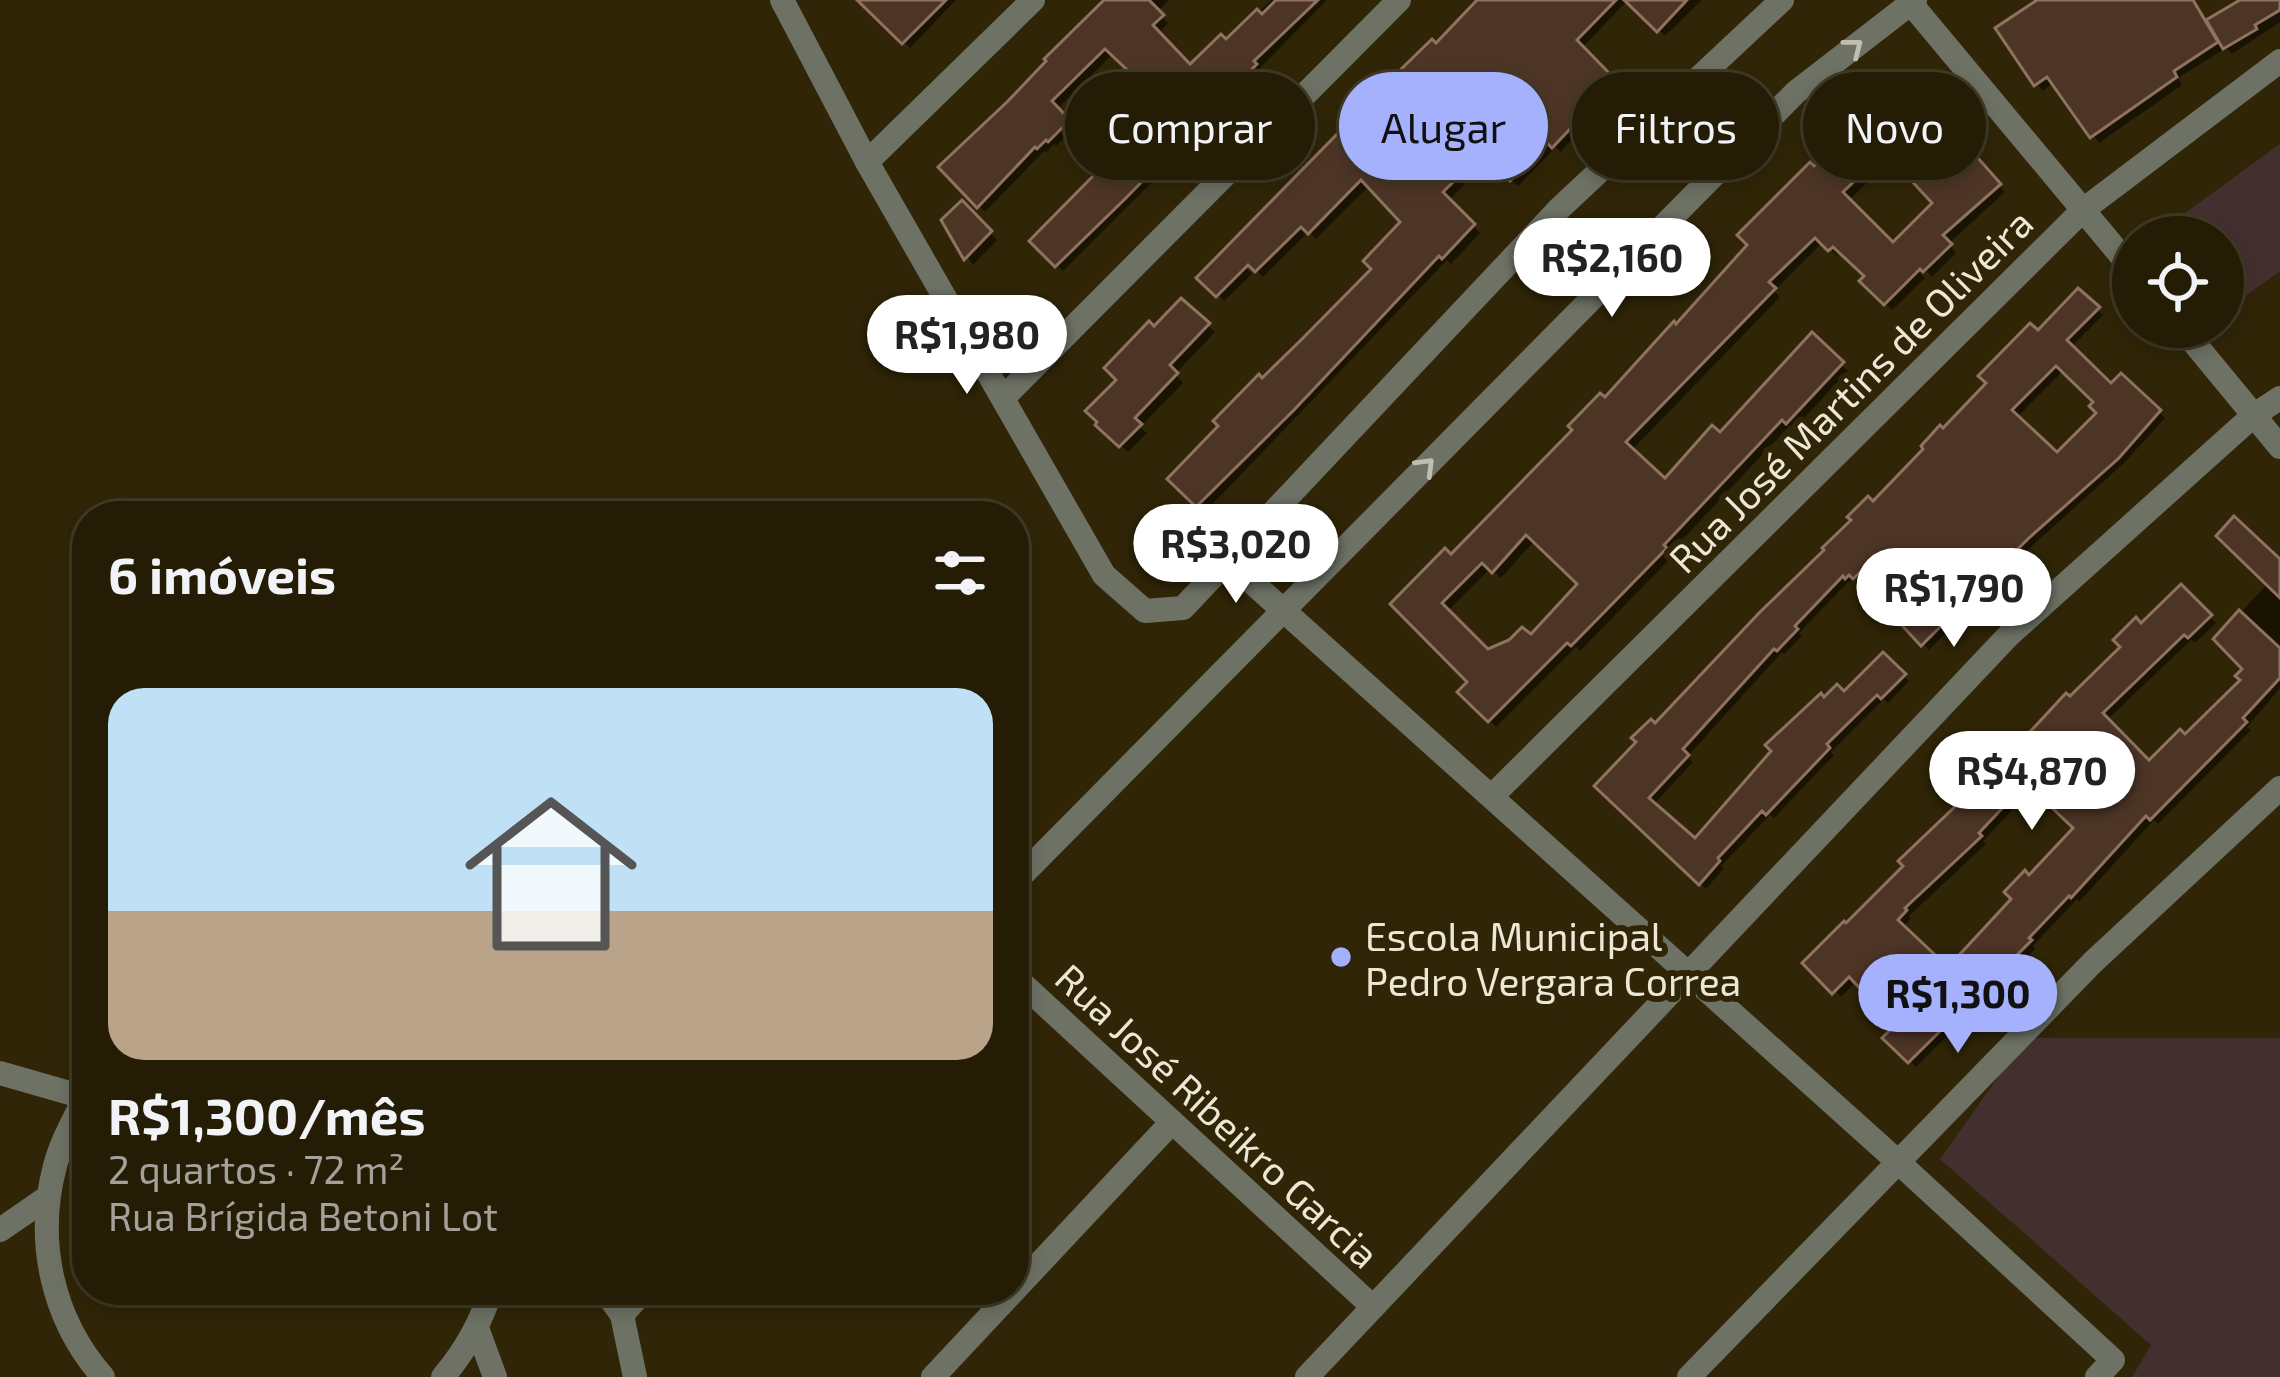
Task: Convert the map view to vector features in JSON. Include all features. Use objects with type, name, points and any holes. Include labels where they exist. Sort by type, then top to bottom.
[{"type":"street","points":[[782,0],[867,162],[1104,575],[1145,611],[1183,608],[1559,208],[1782,0]]},
{"type":"street","points":[[867,162],[1033,0]]},
{"type":"street","points":[[1003,398],[1399,0]]},
{"type":"street","points":[[1029,868],[1796,92],[1911,1],[2112,245]]},
{"type":"street","name":"Rua José Martins de Oliveira","points":[[1492,796],[2083,210],[2280,61]]},
{"type":"street","points":[[2198,348],[2280,448]]},
{"type":"street","points":[[1307,1377],[2009,635],[2254,415],[2280,398]]},
{"type":"street","points":[[1226,559],[1897,1161],[2105,1369]]},
{"type":"street","points":[[1689,1377],[2092,963],[2280,788]]},
{"type":"street","name":"Rua José Ribeikro Garcia","points":[[1029,990],[1373,1307]]},
{"type":"street","points":[[0,1073],[72,1094]]},
{"type":"street","points":[[1029,1275],[1172,1122]]},
{"type":"street","points":[[72,1128],[56,1162],[48,1196],[49,1267],[72,1334],[103,1377]]},
{"type":"street","points":[[0,1230],[48,1196]]},
{"type":"street","points":[[443,1377],[477,1328],[485,1305]]},
{"type":"street","points":[[615,1305],[622,1315],[634,1377]]},
{"type":"street","points":[[622,1315],[631,1305]]},
{"type":"street","points":[[933,1377],[1000,1305]]},
{"type":"street","points":[[477,1328],[495,1377]]},
{"type":"shaded area","points":[[2280,144],[2280,271],[2244,297],[2244,216],[2181,216]]},
{"type":"shaded area","points":[[2026,1038],[2280,1038],[2280,1377],[2132,1377],[2151,1345],[1940,1159]]},
{"type":"building","points":[[857,0],[946,0],[902,44]]},
{"type":"building","points":[[1104,0],[1149,0],[1164,15],[1153,25],[1190,64],[1257,9],[1262,14],[1276,0],[1318,0],[1254,61],[1257,64],[1249,72],[1129,72],[1105,49],[1082,72],[1065,72],[1065,88],[1052,101],[1065,115],[1065,125],[1048,142],[1035,147],[977,208],[938,167],[1008,101]]},
{"type":"building","points":[[1477,0],[1616,0],[1577,40],[1608,72],[1572,72],[1572,127],[1552,148],[1548,144],[1548,72],[1398,72],[1432,39],[1436,43]]},
{"type":"building","points":[[1624,0],[1687,0],[1657,32]]},
{"type":"building","points":[[2037,0],[2193,0],[2218,42],[2090,138],[2047,77],[2034,86],[1995,28]]},
{"type":"building","points":[[2240,0],[2280,0],[2280,10],[2223,49],[2206,20]]},
{"type":"building","points":[[1339,132],[1339,180],[1361,180],[1308,234],[1301,227],[1255,272],[1248,265],[1216,297],[1196,278],[1292,180],[1315,180],[1315,157]]},
{"type":"building","points":[[1986,167],[2001,184],[1943,235],[1952,244],[1884,305],[1859,281],[1864,276],[1833,247],[1828,251],[1815,238],[1769,282],[1776,288],[1626,442],[1665,478],[1712,425],[1720,432],[1812,332],[1844,362],[1786,424],[1782,420],[1571,646],[1567,643],[1488,722],[1457,692],[1467,682],[1390,604],[1445,548],[1451,554],[1572,430],[1568,426],[1600,393],[1605,397],[1674,321],[1676,324],[1747,245],[1737,235],[1803,169],[1803,180],[1856,180],[1843,192],[1893,242],[1932,203],[1911,180],[1986,180]],"holes":[[[1526,535],[1577,584],[1531,634],[1522,627],[1509,640],[1488,649],[1442,603],[1482,563],[1492,573]]]},
{"type":"building","points":[[1089,180],[1144,180],[1055,267],[1029,241]]},
{"type":"building","points":[[1361,180],[1455,180],[1443,192],[1475,224],[1196,507],[1167,479],[1218,426],[1213,421],[1371,269],[1363,261],[1400,222]]},
{"type":"building","points":[[962,200],[992,231],[964,260],[941,220]]},
{"type":"building","points":[[2078,288],[2100,307],[2067,340],[2111,383],[2121,373],[2161,410],[2119,458],[2029,538],[1946,627],[1943,624],[1921,646],[1898,621],[1919,601],[1875,558],[1853,579],[1843,576],[1683,749],[1689,755],[1649,798],[1695,838],[1771,751],[1765,745],[1821,693],[1824,697],[1837,684],[1844,691],[1883,652],[1906,674],[1827,744],[1830,748],[1766,815],[1762,811],[1699,885],[1594,786],[1636,742],[1631,738],[1651,719],[1655,723],[1824,550],[1851,520],[1847,517],[1868,496],[1873,501],[1940,425],[1943,428],[1986,383],[1978,376],[2030,323],[2038,330]],"holes":[[[2056,366],[2093,402],[2089,406],[2096,413],[2057,452],[2012,410]]]},
{"type":"building","points":[[1181,298],[1210,323],[1170,365],[1178,373],[1135,418],[1142,424],[1119,447],[1085,411],[1116,380],[1104,368],[1149,321],[1154,326]]},
{"type":"building","points":[[2234,516],[2280,559],[2280,598],[2216,536]]},
{"type":"building","points":[[2181,584],[2212,615],[2188,638],[2184,635],[2103,713],[2149,760],[2180,729],[2185,734],[2240,680],[2235,676],[2242,669],[2213,639],[2239,610],[2280,648],[2280,678],[2243,718],[2247,722],[2150,820],[2146,816],[2029,938],[2032,940],[1908,1063],[1882,1038],[1895,1025],[1849,977],[1832,994],[1802,963],[1903,866],[1898,861],[1964,798],[1959,793],[1983,768],[1990,775],[2066,693],[2070,696],[2120,647],[2113,640],[2136,617],[2141,623]],"holes":[[[2026,783],[2073,828],[2029,875],[2025,870],[2004,892],[2011,899],[1948,967],[1898,920],[1982,836],[1979,833]]]},
{"type":"place","name":"Escola Municipal Pedro Vergara Correa","points":[[1341,957]]}]
